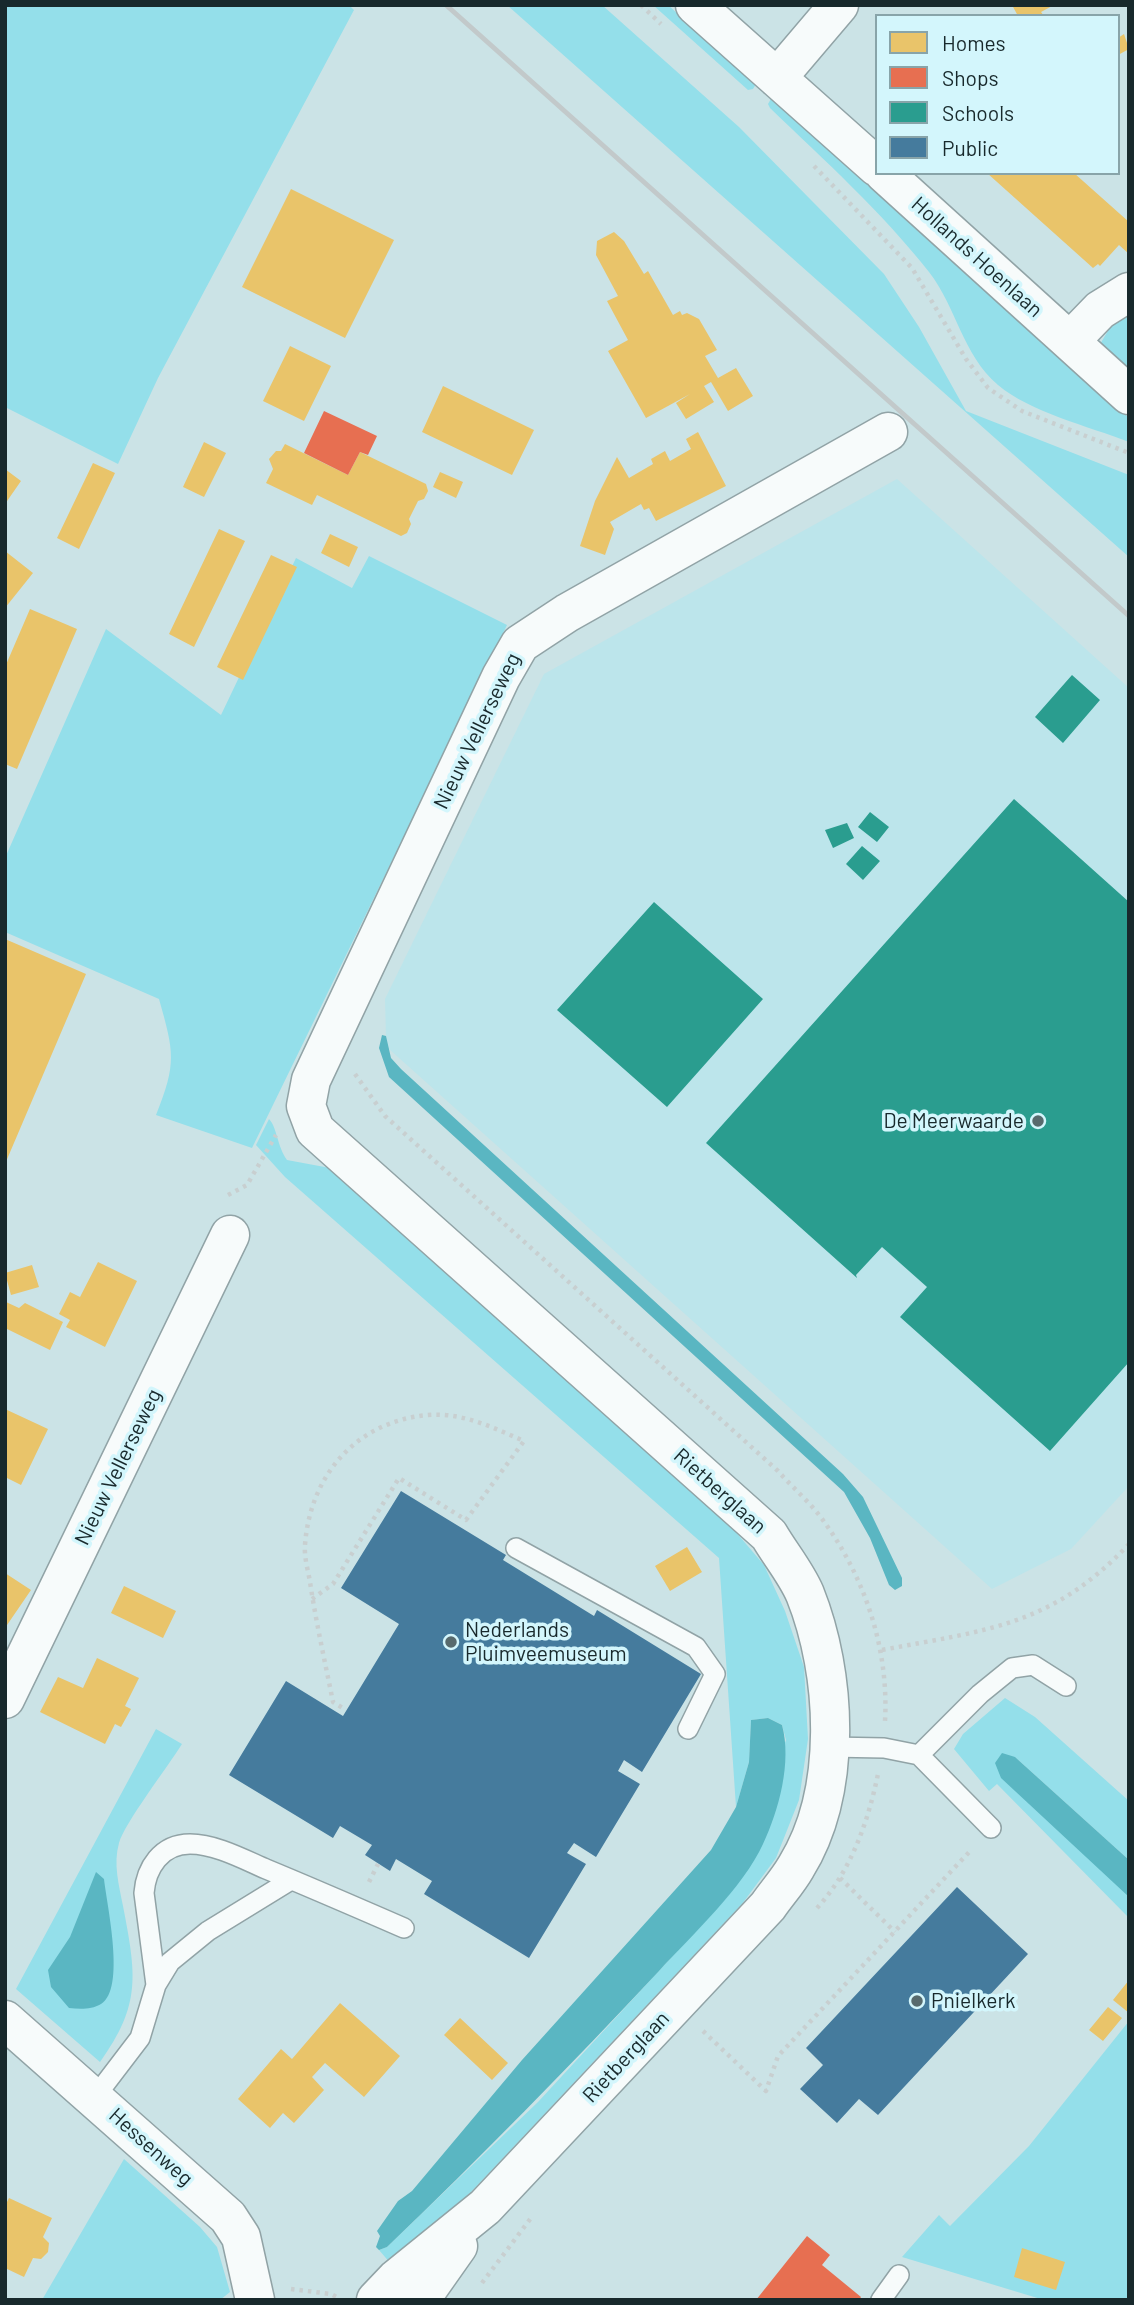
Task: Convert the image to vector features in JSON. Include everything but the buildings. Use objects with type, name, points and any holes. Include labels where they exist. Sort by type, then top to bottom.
[{"type":"street","points":[[776,78],[839,5]]},
{"type":"street","points":[[683,19],[776,78],[875,165]]},
{"type":"street","name":"Hollands Hoenlaan","points":[[886,175],[1129,395]]},
{"type":"street","points":[[1070,341],[1100,310],[1129,292]]},
{"type":"street","name":"Nieuw Vellerseweg","points":[[311,1118],[311,1080],[323,1051],[501,677],[520,644],[568,613],[888,432]]},
{"type":"street","name":"Rietberglaan","points":[[311,1118],[769,1535],[804,1592],[825,1661],[830,1747],[820,1811],[797,1866],[768,1906],[485,2207],[396,2279],[376,2300]]},
{"type":"street","name":"Nieuw Vellerseweg","points":[[5,1699],[230,1235]]},
{"type":"street","name":"Hessenweg","points":[[5,2020],[228,2217],[241,2237],[255,2297]]},
{"type":"street","name":"Rietberglaan","points":[[420,2300],[485,2207]]},
{"type":"lane","points":[[516,1548],[696,1647],[716,1674],[688,1729]]},
{"type":"lane","points":[[919,1755],[980,1694],[1012,1668],[1033,1665],[1066,1686]]},
{"type":"lane","points":[[830,1747],[884,1748],[919,1755],[991,1828]]},
{"type":"lane","points":[[156,1985],[144,1893],[148,1871],[161,1854],[189,1844],[204,1847],[291,1880],[404,1928]]},
{"type":"lane","points":[[95,2097],[140,2038],[156,1985],[170,1962],[208,1931],[291,1880]]},
{"type":"lane","points":[[881,2300],[899,2275]]},
{"type":"path","points":[[641,5],[683,19]]},
{"type":"path","points":[[811,163],[912,268],[966,359],[988,388],[1022,411],[1129,453]]},
{"type":"path","points":[[228,1195],[247,1185],[282,1125],[311,1118]]},
{"type":"path","points":[[312,1599],[333,1584],[399,1478],[466,1520],[524,1441],[477,1421],[430,1415],[385,1423],[339,1456],[315,1496],[305,1546],[312,1599],[333,1702],[346,1710]]},
{"type":"path","points":[[882,1650],[1018,1622],[1073,1594],[1105,1569],[1129,1544]]},
{"type":"path","points":[[703,2031],[766,2091],[778,2056],[991,1828]]},
{"type":"path","points":[[839,1878],[895,1932]]},
{"type":"path","points":[[255,2297],[296,2289],[331,2294],[341,2300]]},
{"type":"shaded area","points":[[5,5],[349,5],[354,10],[158,378],[118,464],[5,407]]},
{"type":"shaded area","points":[[507,5],[602,5],[739,127],[884,274],[919,327],[966,411],[1129,475],[1129,557]]},
{"type":"shaded area","points":[[653,5],[668,5],[756,84],[753,89],[748,90]]},
{"type":"shaded area","points":[[772,97],[1129,418],[1129,442],[1043,411],[1011,395],[998,385],[976,359],[947,300],[929,272],[873,208],[770,108],[768,104]]},
{"type":"shaded area","points":[[1129,308],[1129,371],[1099,346],[1116,317]]},
{"type":"shaded area","points":[[897,479],[1129,688],[1129,1486],[1071,1549],[992,1589],[389,1049],[386,1036],[385,999],[544,674]]},
{"type":"shaded area","points":[[369,556],[507,625],[252,1148],[156,1115],[167,1082],[171,1057],[168,1032],[159,999],[5,932],[5,858],[106,629],[221,715],[296,558],[352,588]]},
{"type":"shaded area","points":[[382,1035],[386,1036],[391,1058],[401,1069],[843,1474],[863,1497],[902,1578],[902,1586],[895,1590],[889,1585],[870,1538],[844,1492],[389,1077],[379,1048]]},
{"type":"shaded area","points":[[269,1119],[287,1160],[330,1168],[729,1524],[764,1565],[785,1611],[804,1667],[808,1739],[799,1800],[776,1858],[742,1904],[456,2208],[391,2264],[379,2250],[387,2247],[538,2102],[728,1896],[786,1740],[782,1725],[768,1718],[751,1720],[749,1762],[736,1807],[719,1558],[285,1177],[256,1145]]},
{"type":"shaded area","points":[[1005,1698],[1035,1717],[1129,1801],[1129,1860],[1015,1757],[1129,1897],[1129,1918],[997,1784],[989,1791],[954,1749],[963,1734]]},
{"type":"shaded area","points":[[768,1718],[782,1725],[785,1770],[769,1831],[743,1877],[701,1927],[558,2077],[387,2247],[379,2250],[376,2247],[380,2236],[377,2231],[398,2201],[412,2191],[522,2060],[711,1850],[736,1807],[749,1762],[751,1720]]},
{"type":"shaded area","points":[[156,1729],[182,1744],[138,1809],[119,1843],[117,1874],[131,1951],[132,1988],[123,2023],[100,2062],[16,1989]]},
{"type":"shaded area","points":[[1002,1753],[1015,1757],[1129,1860],[1129,1897],[1001,1778],[995,1763]]},
{"type":"shaded area","points":[[96,1872],[104,1879],[113,1946],[112,1982],[108,1995],[101,2004],[81,2009],[69,2008],[51,1987],[48,1970],[70,1937]]},
{"type":"shaded area","points":[[1129,2021],[1129,2300],[1044,2300],[902,2257],[939,2215],[950,2226],[1029,2146]]},
{"type":"shaded area","points":[[124,2159],[200,2227],[217,2247],[230,2292],[220,2300],[42,2300]]},
{"type":"railway","points":[[446,5],[1129,616]]},
{"type":"place","name":"De Meerwaarde","points":[[1038,1121]]},
{"type":"place","name":"Nederlands Pluimveemuseum","points":[[451,1642]]},
{"type":"place","name":"Pnielkerk","points":[[917,2001]]}]
